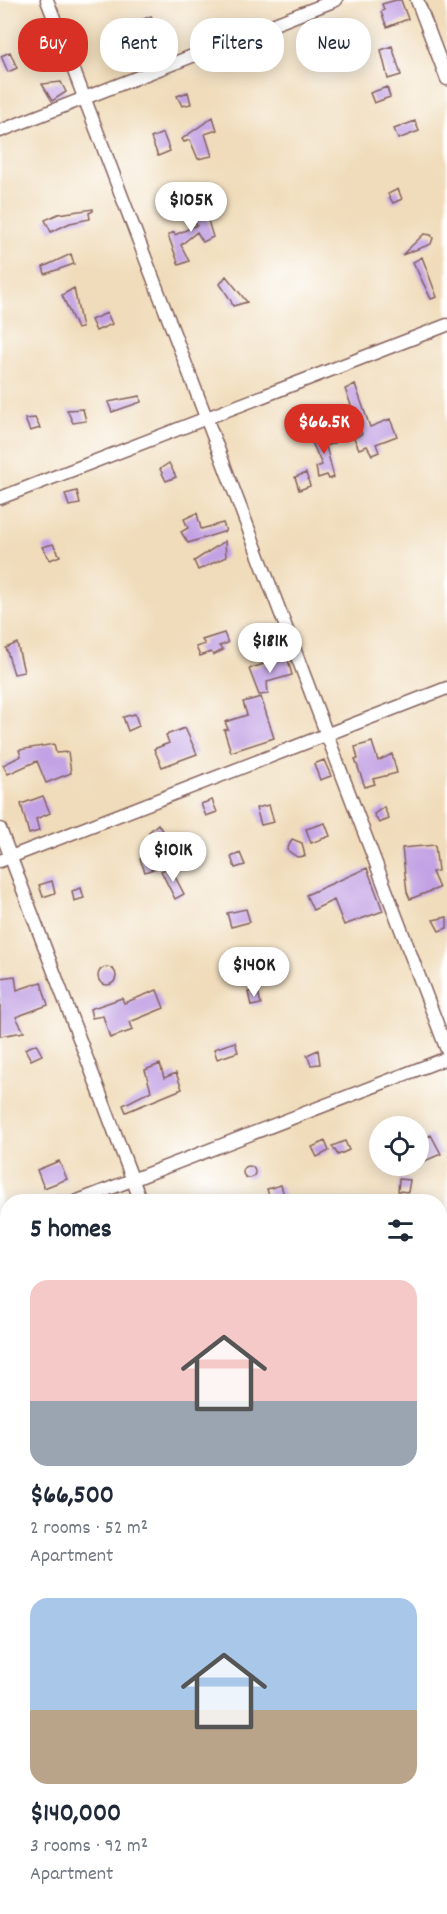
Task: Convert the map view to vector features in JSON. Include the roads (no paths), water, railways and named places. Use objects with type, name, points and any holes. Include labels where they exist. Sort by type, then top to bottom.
[{"type":"street","points":[[47,0],[447,1050]]},
{"type":"street","points":[[0,132],[336,0]]},
{"type":"street","points":[[417,0],[447,79]]},
{"type":"street","points":[[0,498],[447,325]]},
{"type":"street","points":[[5,859],[447,688]]},
{"type":"street","points":[[0,829],[5,859],[138,1194]]},
{"type":"street","points":[[95,1194],[447,1058]]}]
